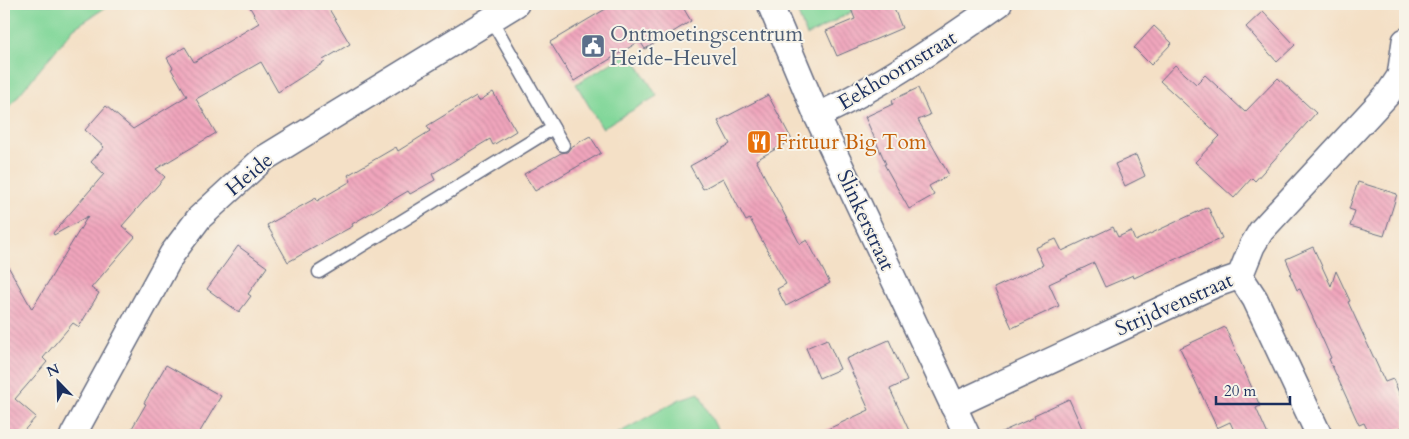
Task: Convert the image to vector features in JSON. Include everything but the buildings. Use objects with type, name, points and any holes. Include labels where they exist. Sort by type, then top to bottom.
[{"type":"street","name":"Heide","points":[[73,435],[172,254],[199,218],[263,159],[516,4]]},
{"type":"street","name":"Slinkerstraat","points":[[770,4],[817,116],[967,435]]},
{"type":"street","name":"Eekhoornstraat","points":[[817,116],[849,101],[999,4]]},
{"type":"street","name":"Strijdvenstraat","points":[[953,406],[1214,284],[1240,276],[1252,246],[1261,231],[1388,94],[1400,76],[1405,41]]},
{"type":"street","points":[[1240,276],[1255,299],[1319,435]]},
{"type":"lane","points":[[491,19],[563,145]]},
{"type":"lane","points":[[319,272],[553,128]]},
{"type":"green space","points":[[4,4],[111,4],[74,28],[4,113]]},
{"type":"green space","points":[[794,4],[858,4],[851,12],[807,36]]},
{"type":"green space","points":[[630,52],[657,96],[602,128],[576,84]]},
{"type":"green space","points":[[699,393],[720,435],[615,435],[680,399]]},
{"type":"place","name":"Ontmoetingscentrum Heide-Heuvel","points":[[593,46]]},
{"type":"place","name":"Frituur Big Tom","points":[[759,142]]}]
